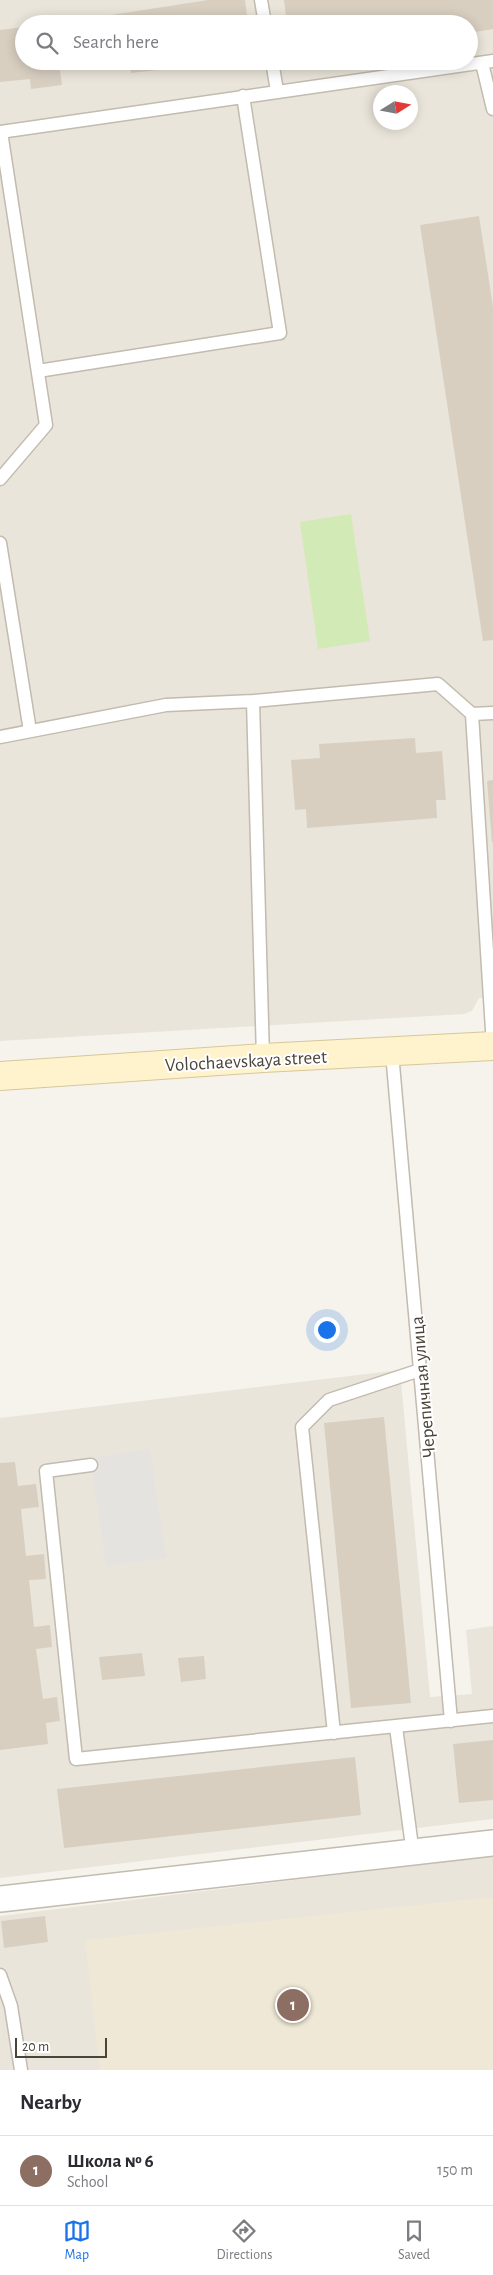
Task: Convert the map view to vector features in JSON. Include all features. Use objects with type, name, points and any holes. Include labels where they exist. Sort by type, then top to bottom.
[{"type":"street","name":"Volochaevskaya street","points":[[0,1076],[263,1058],[392,1053],[493,1046]]},
{"type":"street","points":[[0,1900],[413,1854],[493,1843]]},
{"type":"lane","points":[[261,0],[264,15]]},
{"type":"lane","points":[[488,62],[493,109]]},
{"type":"lane","points":[[274,70],[278,91]]},
{"type":"lane","points":[[0,479],[46,424],[0,132],[430,70]]},
{"type":"lane","points":[[38,371],[280,334],[243,96]]},
{"type":"lane","points":[[0,543],[30,731]]},
{"type":"lane","points":[[0,737],[166,705],[253,701],[438,684],[472,714],[493,713]]},
{"type":"lane","points":[[253,701],[263,1058]]},
{"type":"lane","points":[[472,714],[493,1046]]},
{"type":"lane","name":"Черепичная улица","points":[[392,1053],[451,1721]]},
{"type":"lane","points":[[334,1733],[302,1427],[329,1400],[420,1370]]},
{"type":"lane","points":[[91,1464],[46,1470],[76,1759],[493,1716]]},
{"type":"lane","points":[[396,1727],[413,1854]]},
{"type":"lane","points":[[0,1975],[12,2006],[21,2070]]},
{"type":"shaded area","points":[[0,0],[493,0],[493,997],[479,998],[472,1011],[464,1014],[0,1041]]},
{"type":"shaded area","points":[[400,1370],[430,1697],[472,1694],[466,1630],[493,1626],[493,1819],[0,1878],[0,1418]]},
{"type":"shaded area","points":[[150,1449],[166,1558],[106,1566],[90,1458]]},
{"type":"shaded area","points":[[493,1856],[493,2070],[0,2070],[0,1916]]},
{"type":"shaded area","points":[[493,1897],[493,2070],[100,2070],[85,1940]]},
{"type":"green space","points":[[351,514],[370,641],[318,649],[300,522]]},
{"type":"building","points":[[208,0],[245,0],[247,15],[111,15]]},
{"type":"building","points":[[284,0],[493,0],[493,29],[478,32],[478,15],[286,15]]},
{"type":"building","points":[[15,28],[15,70],[60,70],[62,85],[31,89],[30,79],[0,82],[0,30]]},
{"type":"building","points":[[131,70],[158,70],[131,73]]},
{"type":"building","points":[[479,216],[493,307],[493,640],[483,641],[420,225]]},
{"type":"building","points":[[415,738],[416,753],[442,751],[446,800],[436,800],[437,818],[307,828],[306,809],[295,810],[291,760],[320,758],[319,744]]},
{"type":"building","points":[[493,780],[493,842],[492,842],[487,781]]},
{"type":"building","points":[[384,1417],[411,1703],[351,1708],[324,1423]]},
{"type":"building","points":[[15,1462],[18,1486],[36,1484],[39,1507],[21,1509],[26,1556],[44,1554],[46,1579],[29,1580],[34,1627],[50,1625],[52,1647],[36,1649],[43,1699],[57,1697],[60,1721],[46,1723],[48,1744],[0,1750],[0,1463]]},
{"type":"building","points":[[142,1653],[145,1676],[102,1680],[99,1657]]},
{"type":"building","points":[[204,1656],[206,1679],[181,1682],[178,1658]]},
{"type":"building","points":[[493,1740],[493,1800],[459,1803],[453,1744]]},
{"type":"building","points":[[355,1757],[361,1815],[64,1848],[57,1789]]},
{"type":"building","points":[[45,1916],[48,1942],[4,1948],[1,1921]]},
{"type":"place","name":"Школа № 6","points":[[293,2005]]}]
